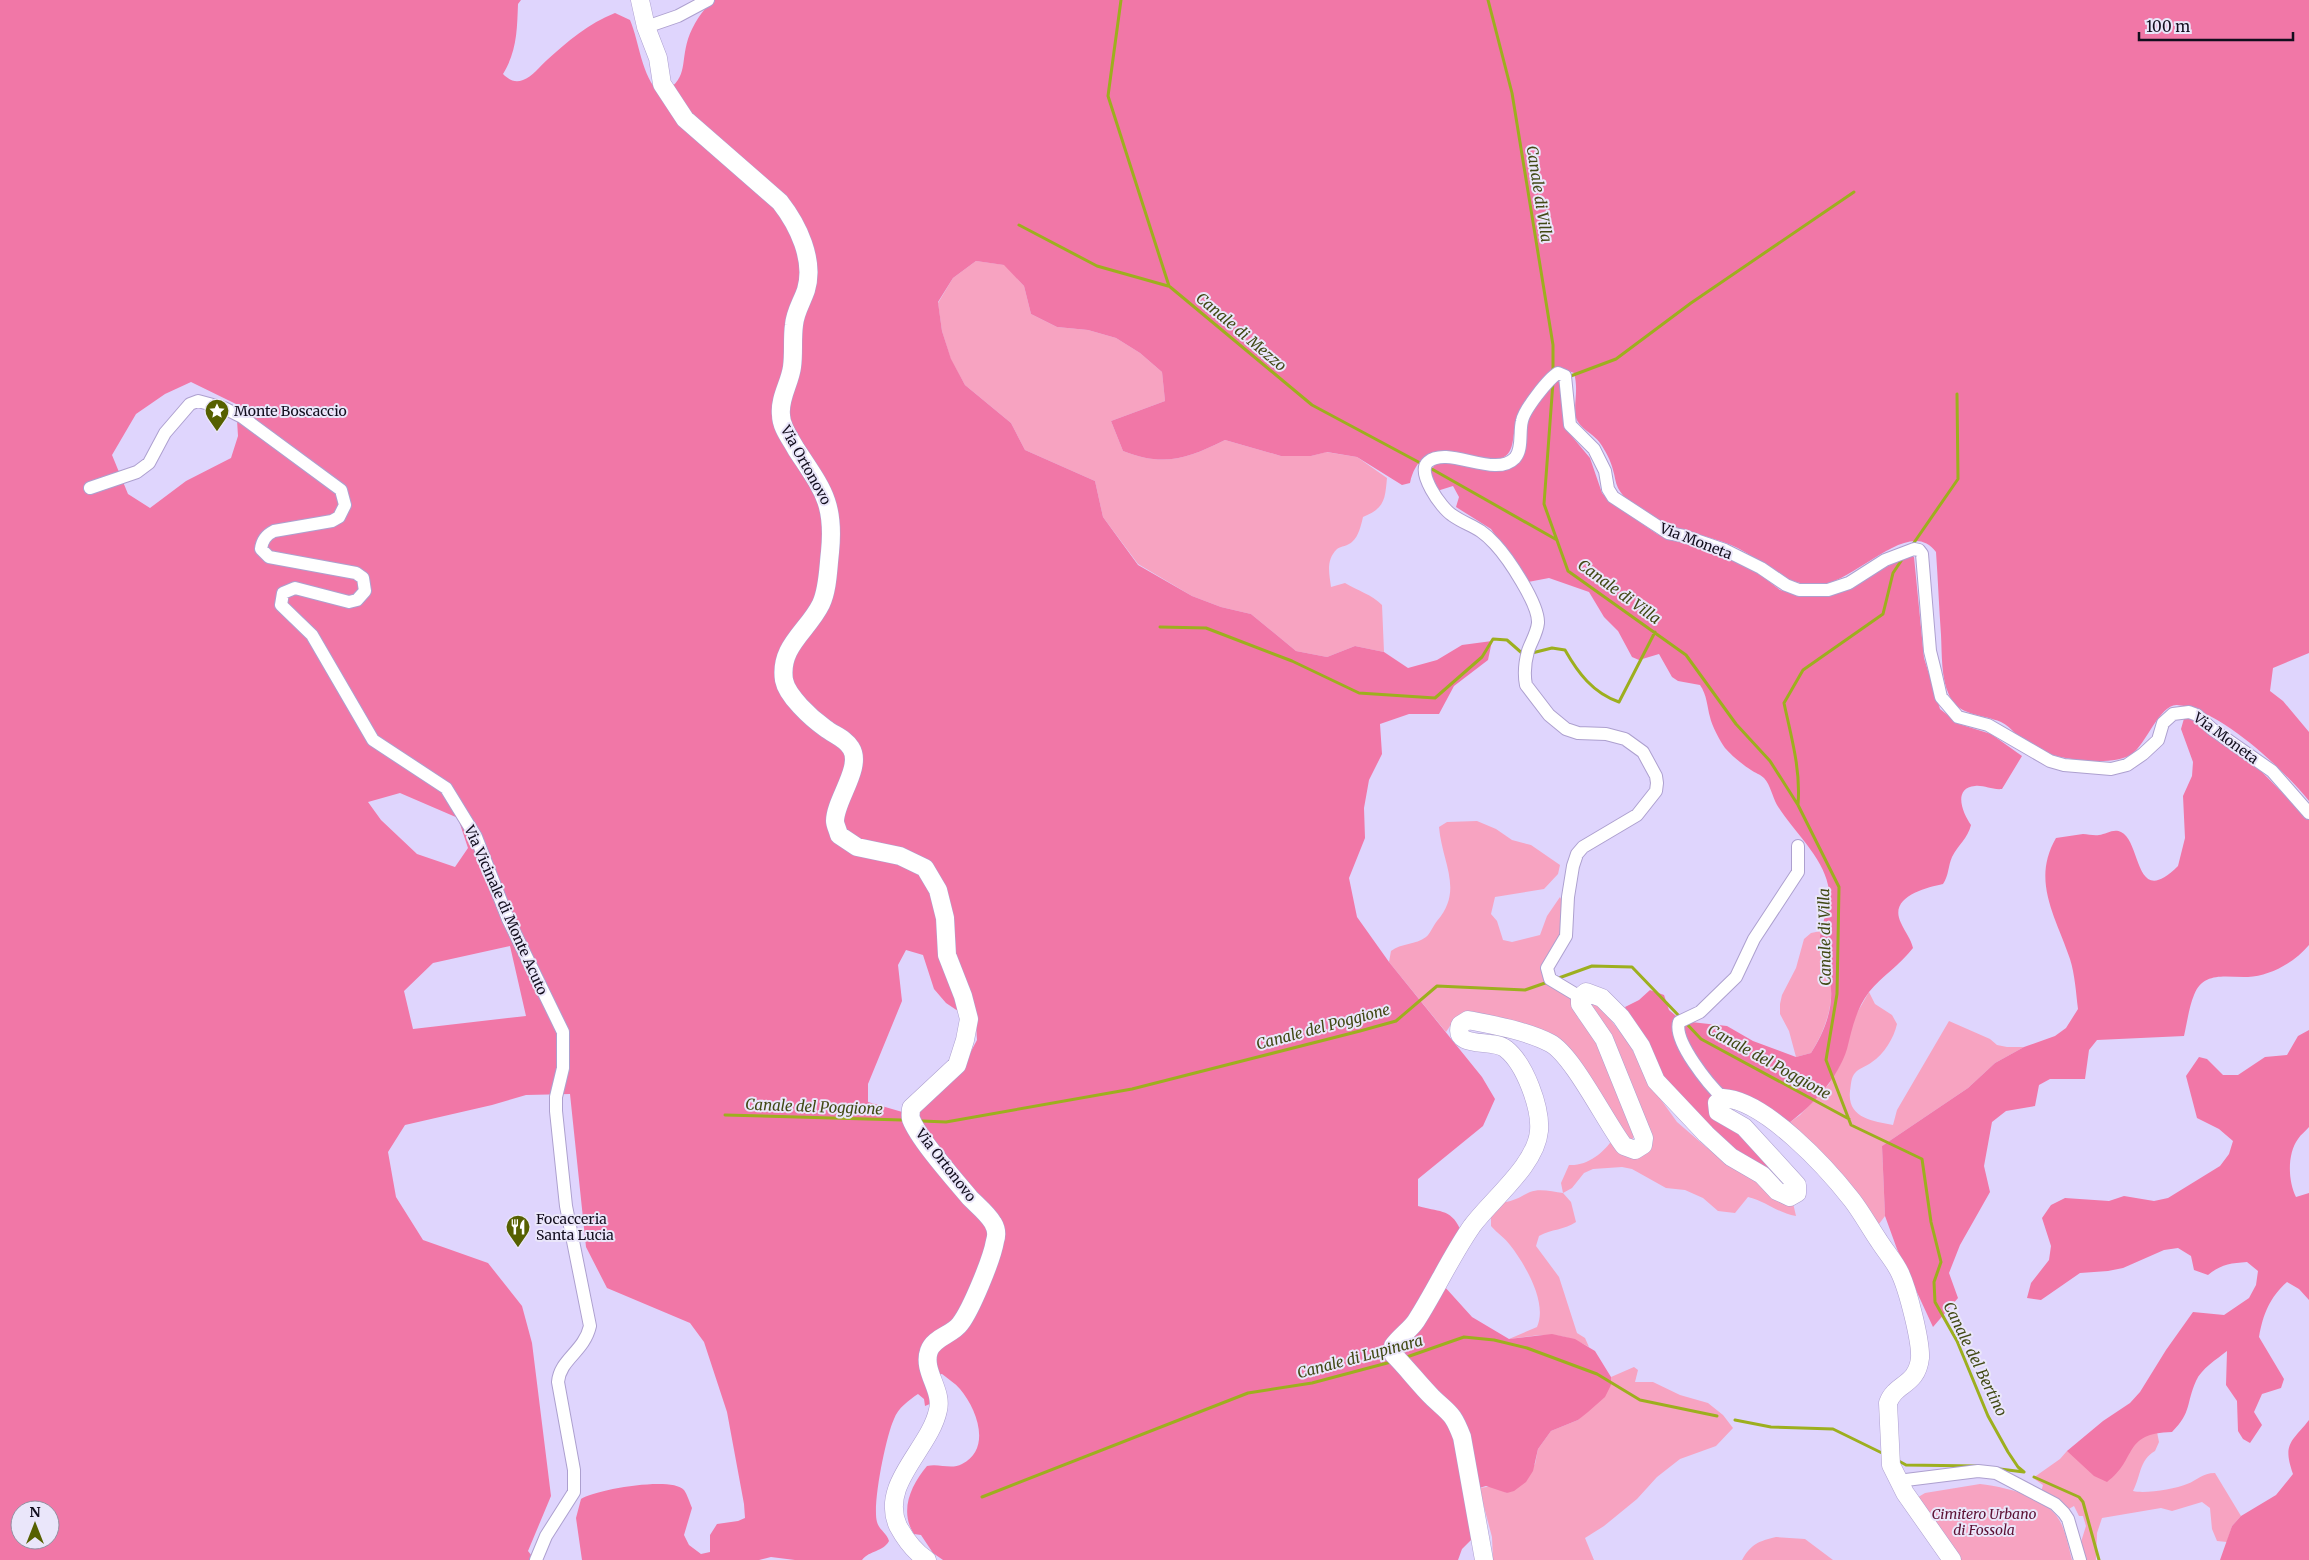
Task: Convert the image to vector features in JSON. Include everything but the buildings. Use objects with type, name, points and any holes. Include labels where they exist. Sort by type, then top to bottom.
[{"type":"street","name":"Via Ortonovo","points":[[640,0],[646,27],[658,58],[662,84],[677,110],[780,202],[791,216],[803,244],[808,277],[806,290],[796,313],[792,368],[780,414],[790,440],[825,494],[830,506],[832,526],[825,594],[815,615],[786,652],[784,681],[802,708],[825,728],[843,739],[852,750],[854,759],[852,771],[836,814],[835,822],[839,835],[857,847],[909,859],[925,868],[932,878],[945,918],[946,955],[963,996],[969,1019],[962,1055],[957,1066],[911,1108],[910,1118],[948,1171],[992,1221],[996,1236],[987,1264],[959,1326],[933,1344],[930,1350],[927,1360],[939,1407],[926,1439],[896,1490],[893,1503],[894,1516],[902,1534],[927,1560]]},
{"type":"street","points":[[646,27],[678,16],[708,0]]},
{"type":"street","name":"Via Moneta","points":[[1580,997],[1550,979],[1547,968],[1566,936],[1573,866],[1583,847],[1637,815],[1651,798],[1657,783],[1656,776],[1643,752],[1625,739],[1606,734],[1578,733],[1566,728],[1549,715],[1526,685],[1527,652],[1538,621],[1522,582],[1497,545],[1480,528],[1451,515],[1423,474],[1424,467],[1428,461],[1444,456],[1473,463],[1495,464],[1508,462],[1515,457],[1520,447],[1522,420],[1551,379],[1562,374],[1565,376],[1570,425],[1594,448],[1605,471],[1608,489],[1613,497],[1668,533],[1684,536],[1725,550],[1761,568],[1786,586],[1806,590],[1828,590],[1848,582],[1885,560],[1914,549],[1919,550],[1922,554],[1930,651],[1934,671],[1941,697],[1958,717],[1988,725],[2050,761],[2064,765],[2111,769],[2127,765],[2143,754],[2158,740],[2163,723],[2173,714],[2189,712],[2197,715],[2212,729],[2272,771],[2309,813]]},
{"type":"street","name":"Via Vicinale di Monte Acuto","points":[[90,488],[137,472],[149,463],[165,433],[190,404],[198,401],[224,408],[242,417],[341,490],[345,505],[339,517],[332,521],[274,531],[268,534],[262,541],[261,549],[270,557],[356,573],[363,578],[366,591],[357,600],[350,602],[295,588],[283,593],[281,605],[312,635],[373,740],[446,788],[476,837],[508,919],[563,1032],[563,1068],[556,1097],[556,1111],[566,1206],[590,1326],[585,1342],[563,1367],[559,1374],[558,1382],[574,1470],[574,1492],[546,1536],[536,1560]]},
{"type":"street","points":[[1798,846],[1798,872],[1754,939],[1736,977],[1700,1012],[1679,1022],[1679,1035],[1692,1058],[1722,1098],[1730,1099],[1766,1116],[1795,1139],[1852,1200],[1900,1273],[1919,1345],[1920,1359],[1911,1381],[1891,1395],[1888,1403],[1890,1457],[1898,1481],[1952,1560]]},
{"type":"street","points":[[1484,1560],[1462,1437],[1456,1422],[1446,1408],[1433,1398],[1393,1354],[1393,1346],[1416,1321],[1458,1247],[1474,1224],[1536,1147],[1539,1121],[1529,1084],[1522,1069],[1506,1049],[1492,1042],[1467,1041],[1461,1038],[1458,1032],[1460,1025],[1468,1020],[1552,1044],[1567,1059],[1624,1146],[1635,1150],[1643,1145],[1644,1138],[1604,1039],[1580,1004],[1580,997],[1586,992],[1595,994],[1621,1017],[1641,1046],[1656,1081],[1706,1134],[1732,1157],[1762,1175],[1784,1196],[1794,1196],[1797,1193],[1797,1185],[1758,1141],[1744,1127],[1718,1112],[1717,1103],[1722,1098]]},
{"type":"street","points":[[1898,1481],[1978,1471],[1996,1473],[2054,1504],[2064,1513],[2068,1519],[2080,1560]]},
{"type":"green space","points":[[976,261],[1005,265],[1024,286],[1031,314],[1057,327],[1088,330],[1116,338],[1140,353],[1162,372],[1165,401],[1111,421],[1123,451],[1150,459],[1175,459],[1199,452],[1225,440],[1281,456],[1311,456],[1326,452],[1357,457],[1387,478],[1384,497],[1380,506],[1363,517],[1354,540],[1337,549],[1331,557],[1329,566],[1331,587],[1345,583],[1369,595],[1382,605],[1384,652],[1355,646],[1327,657],[1296,651],[1251,614],[1221,607],[1192,596],[1138,564],[1103,517],[1095,481],[1025,450],[1011,423],[965,385],[951,360],[942,331],[938,303],[953,278]]},
{"type":"green space","points":[[1477,821],[1496,829],[1512,840],[1531,845],[1560,865],[1558,874],[1544,889],[1495,897],[1491,914],[1497,921],[1503,940],[1512,942],[1540,935],[1547,916],[1560,897],[1563,911],[1562,928],[1543,969],[1572,995],[1578,1018],[1599,1041],[1635,1134],[1632,1140],[1627,1136],[1578,1063],[1465,1013],[1456,1017],[1446,1032],[1389,962],[1391,951],[1395,948],[1422,940],[1427,936],[1445,910],[1450,887],[1439,827],[1447,822]]},
{"type":"green space","points":[[1821,931],[1822,945],[1831,984],[1831,1002],[1824,1029],[1811,1053],[1796,1057],[1789,1031],[1780,1014],[1780,1004],[1782,995],[1796,968],[1804,939],[1811,933]]},
{"type":"green space","points":[[1869,992],[1875,1004],[1892,1015],[1897,1024],[1894,1035],[1884,1050],[1876,1059],[1857,1071],[1852,1079],[1850,1100],[1852,1107],[1862,1117],[1869,1120],[1893,1125],[1897,1110],[1949,1021],[1990,1039],[1997,1045],[2024,1047],[1995,1063],[1968,1088],[1882,1146],[1885,1216],[1876,1228],[1789,1123],[1800,1115],[1829,1084],[1840,1065],[1854,1018]]},
{"type":"green space","points":[[1596,1001],[1628,1042],[1654,1090],[1677,1122],[1706,1147],[1793,1203],[1796,1216],[1748,1197],[1735,1213],[1718,1211],[1703,1198],[1685,1190],[1666,1188],[1632,1169],[1622,1167],[1593,1169],[1584,1173],[1572,1188],[1563,1193],[1561,1183],[1569,1165],[1589,1161],[1605,1149],[1613,1139],[1647,1147],[1589,1003]]},
{"type":"green space","points":[[1542,1190],[1563,1193],[1571,1202],[1576,1222],[1539,1236],[1536,1246],[1559,1277],[1577,1333],[1585,1338],[1589,1347],[1568,1338],[1550,1335],[1509,1339],[1537,1327],[1540,1307],[1528,1273],[1510,1245],[1491,1226],[1491,1216],[1504,1202],[1530,1192]]},
{"type":"green space","points":[[1634,1367],[1638,1370],[1635,1382],[1653,1382],[1680,1395],[1708,1403],[1723,1415],[1733,1428],[1716,1446],[1680,1459],[1657,1477],[1637,1499],[1604,1526],[1585,1538],[1594,1560],[1493,1560],[1492,1537],[1479,1488],[1494,1486],[1507,1493],[1535,1464],[1538,1449],[1551,1431],[1578,1420],[1611,1385],[1611,1377]]},
{"type":"green space","points":[[2157,1432],[2159,1442],[2155,1451],[2143,1464],[2133,1491],[2175,1488],[2207,1474],[2215,1473],[2241,1516],[2232,1526],[2227,1542],[2217,1541],[2212,1529],[2210,1508],[2202,1502],[2172,1511],[2161,1508],[2102,1518],[2097,1533],[2096,1560],[2086,1560],[2081,1542],[2086,1526],[2083,1516],[2079,1516],[2074,1506],[2067,1510],[2041,1492],[2043,1485],[2033,1478],[2060,1459],[2067,1451]]},
{"type":"green space","name":"Cimitero Urbano di Fossola","points":[[1980,1484],[2025,1494],[2046,1506],[2061,1523],[2072,1560],[1957,1560],[1915,1499],[1925,1493]]},
{"type":"green space","points":[[1776,1537],[1805,1539],[1833,1560],[1742,1560],[1756,1544]]},
{"type":"shaded area","points":[[0,0],[521,0],[518,4],[514,49],[503,74],[515,81],[523,80],[530,76],[579,34],[596,22],[615,13],[630,20],[645,69],[660,94],[669,89],[679,77],[690,33],[698,18],[713,0],[2309,0],[2309,653],[2273,668],[2270,691],[2283,701],[2309,732],[2309,801],[2267,757],[2249,742],[2231,728],[2194,709],[2177,705],[2171,706],[2159,717],[2143,742],[2132,754],[2122,758],[2096,761],[2066,758],[2040,751],[2030,746],[2001,722],[1964,711],[1953,702],[1949,695],[1942,666],[1936,552],[1924,543],[1911,541],[1895,546],[1830,583],[1802,584],[1780,575],[1731,545],[1653,518],[1627,500],[1616,484],[1611,463],[1602,446],[1578,422],[1575,413],[1576,385],[1574,373],[1560,368],[1532,400],[1518,420],[1511,450],[1503,458],[1496,460],[1444,452],[1432,454],[1423,459],[1415,469],[1410,483],[1402,485],[1357,457],[1327,452],[1311,456],[1281,456],[1225,440],[1187,456],[1163,460],[1150,459],[1123,451],[1111,421],[1165,401],[1162,372],[1140,353],[1116,338],[1088,330],[1057,327],[1031,314],[1024,286],[1004,265],[976,261],[953,278],[938,302],[942,331],[951,359],[965,385],[1011,423],[1025,450],[1095,481],[1103,517],[1138,565],[1192,596],[1221,607],[1251,614],[1296,651],[1327,657],[1355,646],[1384,652],[1408,668],[1437,660],[1462,645],[1492,641],[1488,660],[1454,686],[1439,714],[1409,714],[1380,724],[1382,754],[1369,780],[1364,808],[1365,838],[1349,878],[1357,917],[1389,962],[1482,1077],[1495,1099],[1483,1126],[1418,1179],[1418,1206],[1448,1214],[1460,1229],[1454,1240],[1444,1286],[1472,1317],[1509,1339],[1552,1334],[1575,1339],[1595,1351],[1611,1377],[1611,1385],[1605,1397],[1578,1420],[1551,1431],[1538,1449],[1533,1471],[1526,1482],[1514,1491],[1507,1493],[1486,1486],[1479,1488],[1472,1539],[1462,1549],[1458,1560],[943,1560],[933,1553],[921,1535],[914,1534],[907,1516],[909,1498],[916,1481],[927,1466],[958,1466],[971,1457],[977,1449],[979,1428],[972,1407],[966,1397],[958,1387],[942,1374],[935,1375],[932,1403],[925,1406],[924,1399],[918,1394],[901,1408],[894,1419],[884,1455],[876,1501],[877,1522],[889,1541],[886,1545],[862,1560],[795,1560],[771,1557],[759,1560],[582,1560],[576,1518],[581,1499],[589,1495],[649,1484],[676,1486],[684,1490],[692,1508],[684,1535],[689,1545],[701,1554],[710,1552],[710,1535],[717,1524],[745,1518],[744,1504],[727,1412],[704,1342],[690,1323],[607,1288],[586,1247],[570,1094],[526,1095],[492,1105],[405,1125],[388,1152],[396,1197],[423,1240],[488,1263],[522,1306],[532,1343],[551,1496],[528,1551],[535,1560],[0,1560]],"holes":[[[191,382],[236,404],[238,436],[231,458],[186,481],[150,508],[128,494],[112,455],[136,414],[165,394]],[[400,793],[458,818],[468,848],[455,867],[417,854],[381,820],[368,802]],[[510,946],[526,1016],[413,1029],[404,991],[433,963]],[[906,950],[923,955],[934,989],[946,1003],[976,1023],[977,1040],[960,1072],[916,1116],[868,1102],[868,1084],[902,1001],[898,965]]]},
{"type":"shaded area","points":[[1557,379],[1561,381],[1565,428],[1590,458],[1602,493],[1609,501],[1657,534],[1733,559],[1757,572],[1780,590],[1808,597],[1835,594],[1907,556],[1914,557],[1924,658],[1940,709],[1959,724],[1991,734],[2022,756],[2002,789],[1975,786],[1964,791],[1961,802],[1965,815],[1971,825],[1968,834],[1952,857],[1943,884],[1910,895],[1900,906],[1898,914],[1913,948],[1869,992],[1855,1019],[1843,1060],[1838,1070],[1816,1099],[1789,1123],[1722,1092],[1735,1125],[1783,1183],[1756,1162],[1728,1144],[1657,1071],[1625,1007],[1639,1000],[1650,990],[1664,995],[1669,1010],[1682,1021],[1727,1026],[1753,1041],[1796,1057],[1811,1053],[1824,1028],[1831,1000],[1830,981],[1820,944],[1829,892],[1825,874],[1820,864],[1777,805],[1764,778],[1741,763],[1725,748],[1712,725],[1700,685],[1678,681],[1672,677],[1659,654],[1639,660],[1632,657],[1618,631],[1604,617],[1589,592],[1549,578],[1528,582],[1491,529],[1456,507],[1459,497],[1453,486],[1437,491],[1428,474],[1438,461],[1515,465],[1525,445],[1525,429],[1529,415]]},
{"type":"shaded area","points":[[2185,715],[2197,721],[2261,771],[2309,820],[2309,945],[2297,957],[2282,967],[2265,974],[2248,977],[2217,977],[2204,982],[2198,987],[2192,1000],[2184,1036],[2097,1040],[2089,1050],[2085,1079],[2050,1079],[2039,1085],[2035,1106],[2006,1111],[1992,1122],[1984,1166],[1990,1192],[1960,1245],[1949,1273],[1958,1298],[1933,1327],[1897,1249],[1885,1216],[1882,1146],[1968,1088],[1995,1063],[2024,1047],[2055,1036],[2066,1028],[2078,1009],[2072,965],[2048,899],[2046,869],[2049,854],[2056,838],[2083,834],[2097,835],[2118,831],[2128,838],[2146,877],[2153,881],[2164,878],[2178,866],[2185,838],[2183,796],[2192,776],[2193,762],[2181,729]]},
{"type":"shaded area","points":[[2309,1030],[2309,1127],[2294,1145],[2290,1160],[2290,1176],[2296,1197],[2309,1193],[2309,1300],[2299,1289],[2287,1282],[2268,1306],[2259,1337],[2284,1379],[2281,1388],[2262,1394],[2254,1412],[2262,1425],[2250,1443],[2243,1439],[2238,1431],[2237,1401],[2226,1385],[2227,1351],[2198,1377],[2186,1413],[2172,1432],[2156,1433],[2138,1442],[2117,1473],[2107,1482],[2094,1476],[2067,1451],[2103,1421],[2130,1403],[2140,1392],[2166,1350],[2193,1312],[2224,1315],[2249,1298],[2256,1285],[2258,1271],[2247,1262],[2241,1262],[2221,1267],[2208,1275],[2194,1270],[2191,1256],[2178,1248],[2164,1250],[2123,1268],[2080,1273],[2041,1300],[2027,1298],[2031,1283],[2049,1260],[2051,1246],[2042,1218],[2051,1205],[2065,1198],[2109,1201],[2124,1196],[2154,1201],[2168,1198],[2220,1166],[2229,1154],[2233,1141],[2219,1129],[2197,1118],[2186,1076],[2199,1057],[2207,1059],[2223,1075],[2238,1075],[2265,1057],[2287,1055],[2298,1036]]},
{"type":"shaded area","points":[[2309,1420],[2309,1560],[2220,1560],[2232,1526],[2241,1516],[2276,1495],[2293,1474],[2288,1456],[2290,1444]]},
{"type":"waterway","name":"Canale di Mezzo","points":[[1121,0],[1108,96],[1169,286],[1312,405],[1424,465]]},
{"type":"waterway","name":"Canale di Villa","points":[[1488,0],[1512,93],[1553,345],[1553,373]]},
{"type":"waterway","points":[[1568,377],[1616,359],[1691,303],[1854,192]]},
{"type":"waterway","name":"Canale di Villa","points":[[1019,225],[1097,266],[1168,286]]},
{"type":"waterway","name":"Canale di Villa","points":[[1553,382],[1544,504],[1568,571],[1686,655],[1736,724],[1770,761],[1798,805],[1839,887],[1837,994],[1826,1060],[1851,1125],[1922,1159],[1931,1222],[1941,1262],[1934,1282],[1935,1302],[1957,1341],[1988,1416],[2008,1452],[2018,1467],[2024,1472]]},
{"type":"waterway","points":[[1911,547],[1958,479],[1957,394]]},
{"type":"waterway","name":"Canale di Mezzo","points":[[1430,468],[1557,540]]},
{"type":"waterway","points":[[1798,804],[1797,766],[1784,703],[1803,670],[1883,614],[1893,573],[1903,558]]},
{"type":"waterway","points":[[1160,627],[1206,628],[1292,661],[1359,693],[1435,698],[1482,657],[1493,639],[1507,640],[1523,654]]},
{"type":"waterway","points":[[1532,653],[1552,648],[1565,650],[1575,667],[1594,688],[1619,702],[1655,632]]},
{"type":"waterway","name":"Canale del Poggione","points":[[1556,979],[1592,966],[1632,967],[1681,1018]]},
{"type":"waterway","name":"Canale del Poggione","points":[[922,1121],[946,1122],[1132,1089],[1360,1031],[1396,1021],[1437,986],[1525,990],[1548,982]]},
{"type":"waterway","name":"Canale del Poggione","points":[[1685,1022],[1701,1039],[1849,1119]]},
{"type":"waterway","name":"Canale del Poggione","points":[[725,1115],[902,1120]]},
{"type":"waterway","name":"Canale di Lupinara","points":[[1404,1358],[1464,1337],[1494,1340],[1527,1348],[1597,1374],[1640,1400],[1717,1416]]},
{"type":"waterway","name":"Canale di Lupinara","points":[[982,1497],[1248,1393],[1312,1383],[1391,1362]]},
{"type":"waterway","name":"Canale di Lupinara","points":[[1735,1420],[1771,1427],[1833,1429],[1884,1454]]},
{"type":"waterway","name":"Canale di Lupinara","points":[[1897,1460],[1906,1465],[1977,1466]]},
{"type":"waterway","name":"Canale di Lupinara","points":[[2000,1469],[2024,1472]]},
{"type":"waterway","points":[[2034,1477],[2079,1497],[2083,1502],[2099,1560]]},
{"type":"place","name":"Monte Boscaccio","points":[[217,432]]},
{"type":"place","name":"Focacceria Santa Lucia","points":[[518,1248]]},
{"type":"water label","name":"Canale del Bertino","points":[[1975,1359]]}]
